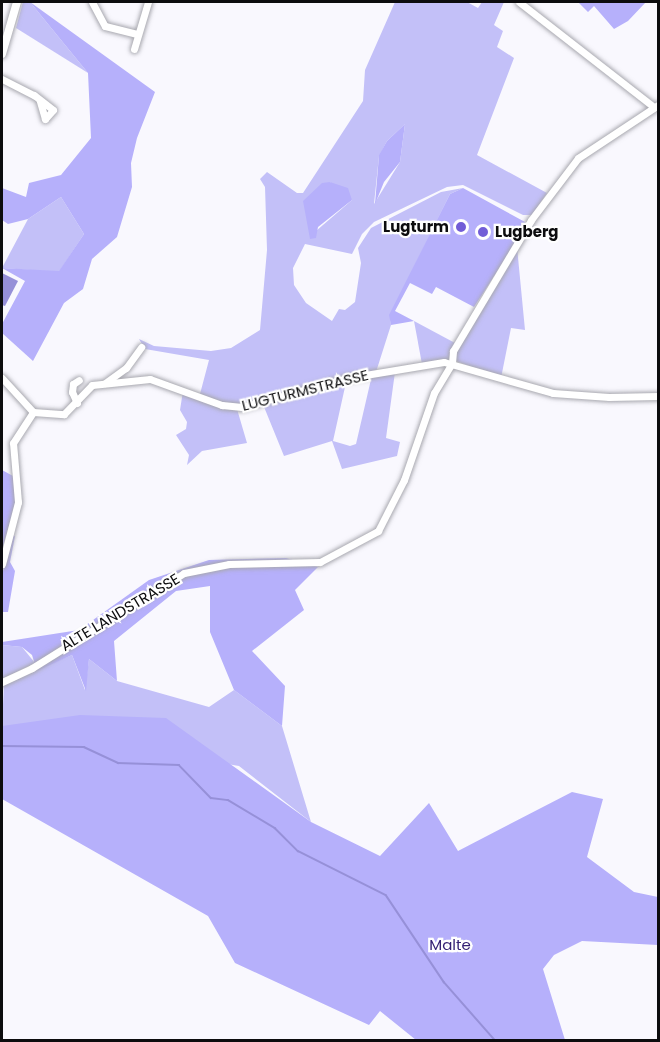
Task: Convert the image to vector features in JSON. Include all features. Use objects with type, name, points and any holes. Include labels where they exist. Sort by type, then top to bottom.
[{"type":"main road","points":[[2,54],[17,2]]},
{"type":"street","points":[[92,2],[98,19],[105,26],[137,34]]},
{"type":"street","points":[[134,49],[148,2]]},
{"type":"street","points":[[519,2],[656,106]]},
{"type":"street","points":[[2,79],[40,102]]},
{"type":"street","name":"ALTE LANDSTRASSE","points":[[2,682],[32,668],[184,573],[229,564],[320,562],[371,537],[378,531],[404,480],[434,393],[452,363],[453,351],[489,285],[565,172],[588,149],[656,106]]},
{"type":"street","points":[[105,383],[123,371],[141,347]]},
{"type":"street","points":[[452,363],[553,393],[609,398],[658,396]]},
{"type":"street","name":"LUGTURMSTRASSE","points":[[77,403],[92,385],[155,379],[235,407],[347,378],[452,363]]},
{"type":"street","points":[[2,378],[33,412],[64,414],[77,403],[72,392],[73,384],[79,381]]},
{"type":"street","points":[[2,564],[18,502],[13,443],[33,412]]},
{"type":"shaded area","points":[[23,2],[30,2],[88,73],[16,28]]},
{"type":"shaded area","points":[[395,2],[467,2],[478,8],[482,2],[504,2],[494,25],[503,31],[497,47],[514,58],[477,155],[547,193],[532,215],[523,215],[463,185],[447,187],[374,222],[362,234],[352,254],[305,244],[293,268],[294,285],[306,303],[332,321],[339,309],[345,310],[355,302],[361,263],[358,248],[371,228],[441,192],[463,188],[450,194],[390,315],[391,325],[376,372],[249,404],[226,405],[200,394],[209,360],[145,349],[139,339],[154,346],[211,351],[231,348],[260,330],[267,250],[265,187],[260,179],[267,172],[297,193],[303,193],[363,101],[365,70]],"holes":[[[405,124],[400,162],[374,204],[379,156],[387,141]],[[330,182],[352,200],[316,231]]]},
{"type":"shaded area","points":[[61,197],[84,234],[59,272],[2,268],[28,219]]},
{"type":"shaded area","points":[[517,247],[525,330],[511,328],[501,378],[456,361],[456,352]]},
{"type":"shaded area","points":[[2,273],[18,281],[5,306],[2,305]]},
{"type":"shaded area","points":[[414,321],[455,343],[449,360],[422,364]]},
{"type":"shaded area","points":[[395,372],[386,438],[400,442],[397,456],[342,469],[332,441],[284,456],[262,402],[347,378],[333,441],[350,446],[356,444],[372,375]]},
{"type":"shaded area","points":[[183,391],[237,409],[247,443],[202,451],[187,465],[189,455],[176,435],[186,429],[187,422],[180,410]]},
{"type":"shaded area","points":[[2,645],[22,647],[35,663],[2,679]]},
{"type":"shaded area","points":[[72,655],[85,690],[89,659],[117,681],[209,707],[234,690],[282,726],[311,822],[239,766],[2,726],[4,683]]},
{"type":"green space","points":[[30,2],[155,92],[137,138],[131,163],[132,187],[117,237],[92,259],[83,289],[64,303],[33,361],[2,333],[2,324],[25,281],[2,268],[59,271],[84,234],[61,197],[28,219],[8,224],[2,220],[2,188],[26,197],[29,183],[61,175],[91,138],[88,73]]},
{"type":"green space","points":[[578,2],[646,2],[628,21],[614,29],[594,6],[588,12]]},
{"type":"green space","points":[[405,124],[400,162],[384,182],[375,204],[379,155],[387,141]]},
{"type":"green space","points":[[330,182],[348,188],[352,200],[318,227],[316,238],[310,239],[303,201],[322,183]]},
{"type":"green space","points":[[463,188],[525,222],[526,227],[474,307],[436,287],[432,294],[410,283],[395,311],[414,321],[391,325],[389,315],[450,194]]},
{"type":"green space","points":[[2,470],[13,476],[16,502],[2,550]]},
{"type":"green space","points":[[12,535],[15,536],[10,562],[15,571],[8,612],[2,612],[2,575]]},
{"type":"green space","points":[[286,558],[318,567],[295,590],[304,610],[252,651],[285,686],[282,726],[234,690],[210,632],[210,586],[176,591],[114,641],[117,681],[89,659],[86,691],[72,655],[37,671],[32,655],[22,647],[2,645],[2,642],[79,630],[149,580],[209,560]]},
{"type":"green space","name":"Malte","points":[[80,715],[166,718],[311,822],[380,856],[429,803],[458,851],[572,792],[603,799],[587,857],[634,892],[658,897],[658,945],[582,941],[554,955],[543,969],[565,1040],[416,1040],[380,1011],[369,1025],[235,963],[208,916],[2,799],[2,726]]},
{"type":"waterway","points":[[2,746],[84,747],[118,763],[179,765],[211,798],[228,800],[275,828],[298,851],[386,895],[444,982],[495,1040]]},
{"type":"place","name":"Lugturm","points":[[461,227]]},
{"type":"place","name":"Lugberg","points":[[483,232]]}]
